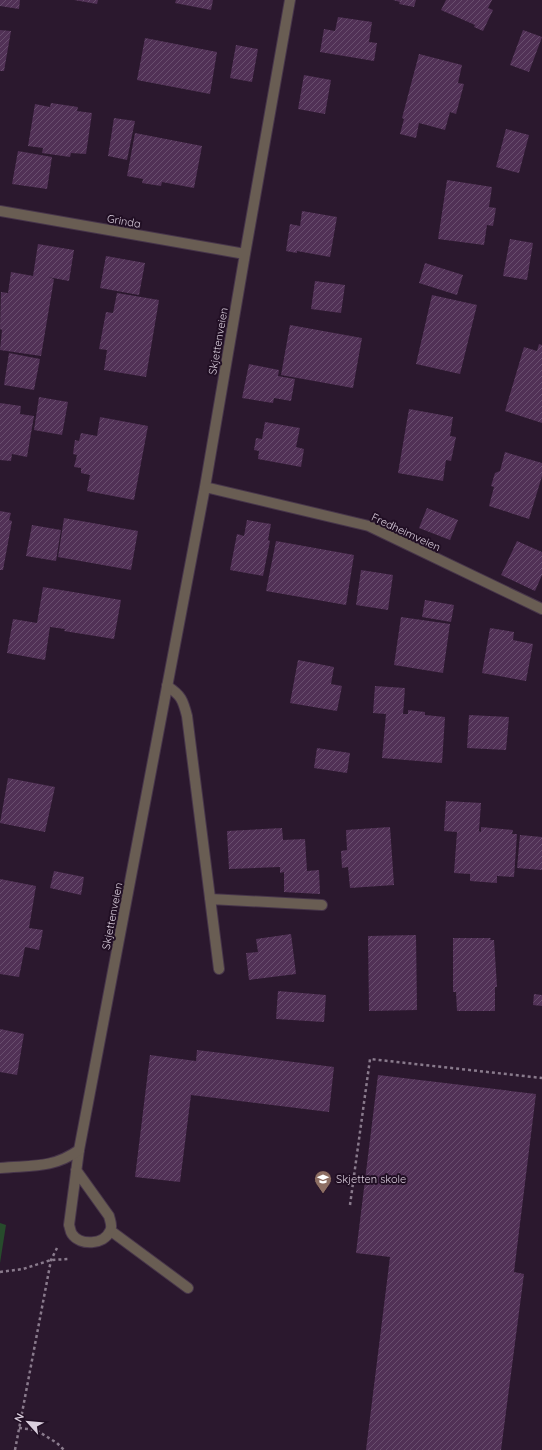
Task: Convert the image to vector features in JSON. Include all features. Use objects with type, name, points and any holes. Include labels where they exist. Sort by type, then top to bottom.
[{"type":"street","name":"Skjettenveien","points":[[69,1224],[79,1150],[205,487],[290,0]]},
{"type":"street","name":"Grinda","points":[[0,212],[245,254]]},
{"type":"street","name":"Fredheimveien","points":[[205,487],[369,526],[542,609]]},
{"type":"street","points":[[168,686],[178,693],[183,700],[187,716],[219,969]]},
{"type":"street","points":[[210,899],[322,905]]},
{"type":"street","points":[[0,1168],[40,1166],[67,1158],[79,1150]]},
{"type":"street","points":[[69,1224],[71,1233],[77,1238],[83,1241],[94,1242],[101,1241],[111,1231],[112,1224],[109,1216],[76,1170]]},
{"type":"street","points":[[111,1231],[188,1288]]},
{"type":"path","points":[[350,1205],[370,1059],[542,1078]]},
{"type":"path","points":[[14,1450],[51,1260],[69,1224]]},
{"type":"path","points":[[0,1272],[23,1269],[51,1260],[72,1259]]},
{"type":"path","points":[[19,1428],[36,1430],[64,1450]]},
{"type":"green space","points":[[0,1223],[6,1225],[0,1263]]},
{"type":"building","points":[[0,0],[20,0],[19,9],[0,6]]},
{"type":"building","points":[[74,0],[98,0],[97,4]]},
{"type":"building","points":[[176,0],[213,0],[211,10],[175,3]]},
{"type":"building","points":[[393,0],[416,0],[414,7],[399,4],[400,2]]},
{"type":"building","points":[[446,0],[492,0],[488,8],[493,10],[483,31],[474,27],[475,25],[441,10]]},
{"type":"building","points":[[338,17],[372,22],[369,42],[377,43],[374,61],[320,52],[324,29],[335,31]]},
{"type":"building","points":[[0,30],[11,31],[4,71],[0,71]]},
{"type":"building","points":[[523,30],[542,37],[529,72],[510,65]]},
{"type":"building","points":[[145,38],[217,52],[210,94],[137,80]]},
{"type":"building","points":[[236,45],[258,49],[252,82],[230,78]]},
{"type":"building","points":[[419,54],[462,65],[458,83],[464,84],[456,114],[450,112],[445,130],[419,123],[416,138],[400,134],[404,119],[402,118]]},
{"type":"building","points":[[304,75],[331,80],[325,114],[298,109]]},
{"type":"building","points":[[51,103],[78,107],[77,111],[92,113],[86,154],[71,153],[70,157],[42,153],[43,148],[28,146],[35,104],[50,107]]},
{"type":"building","points":[[114,118],[135,121],[127,160],[108,156]]},
{"type":"building","points":[[506,129],[529,135],[519,173],[496,167]]},
{"type":"building","points":[[135,133],[202,146],[194,188],[162,182],[161,186],[142,183],[143,179],[127,176]]},
{"type":"building","points":[[18,151],[52,157],[47,189],[12,184]]},
{"type":"building","points":[[447,180],[492,187],[489,207],[496,208],[493,226],[487,225],[484,245],[438,239]]},
{"type":"building","points":[[302,211],[337,217],[330,257],[297,251],[297,253],[286,251],[290,224],[300,226]]},
{"type":"building","points":[[510,239],[533,243],[527,280],[503,276]]},
{"type":"building","points":[[38,244],[74,250],[69,281],[48,277],[54,279],[41,356],[0,350],[2,330],[0,329],[1,292],[8,293],[11,272],[33,276]]},
{"type":"building","points":[[106,256],[145,263],[139,295],[100,288]]},
{"type":"building","points":[[425,263],[463,275],[457,295],[419,283]]},
{"type":"building","points":[[315,281],[345,285],[341,313],[311,309]]},
{"type":"building","points":[[117,293],[159,300],[146,377],[104,370],[107,350],[99,349],[106,312],[113,313]]},
{"type":"building","points":[[432,295],[477,305],[460,374],[416,364]]},
{"type":"building","points":[[290,325],[362,338],[353,388],[281,375]]},
{"type":"building","points":[[539,344],[542,345],[542,423],[505,411],[524,347],[537,351]]},
{"type":"building","points":[[9,353],[40,359],[34,390],[4,385]]},
{"type":"building","points":[[249,364],[279,370],[278,376],[295,379],[291,401],[274,398],[273,403],[242,398]]},
{"type":"building","points":[[39,397],[68,402],[62,435],[34,430]]},
{"type":"building","points":[[0,403],[21,406],[20,414],[34,416],[27,457],[12,454],[11,461],[0,460]]},
{"type":"building","points":[[409,409],[453,417],[450,436],[456,437],[451,461],[446,460],[443,481],[398,473]]},
{"type":"building","points":[[100,417],[148,426],[134,500],[87,491],[90,475],[81,473],[81,468],[74,467],[77,455],[73,454],[75,440],[79,441],[81,433],[97,436]]},
{"type":"building","points":[[265,422],[300,428],[296,447],[304,449],[301,467],[258,459],[259,451],[254,450],[256,438],[262,439]]},
{"type":"building","points":[[505,452],[542,463],[542,476],[529,519],[489,506],[494,487],[491,486],[495,473],[500,471]]},
{"type":"building","points":[[427,508],[458,520],[450,540],[419,528]]},
{"type":"building","points":[[0,511],[11,513],[9,520],[12,521],[3,570],[0,570]]},
{"type":"building","points":[[64,518],[138,531],[131,570],[58,557]]},
{"type":"building","points":[[247,520],[271,524],[268,540],[270,541],[263,576],[230,570],[237,534],[244,536]]},
{"type":"building","points":[[32,525],[61,530],[56,561],[26,556]]},
{"type":"building","points":[[276,541],[354,555],[346,605],[266,591]]},
{"type":"building","points":[[517,541],[542,552],[542,575],[535,591],[501,575]]},
{"type":"building","points":[[361,570],[393,575],[388,610],[356,605]]},
{"type":"building","points":[[43,587],[121,600],[114,639],[64,631],[65,629],[50,627],[45,660],[7,653],[13,619],[37,623]]},
{"type":"building","points":[[425,600],[454,605],[451,622],[422,617]]},
{"type":"building","points":[[401,617],[450,624],[443,673],[394,665]]},
{"type":"building","points":[[490,628],[514,632],[513,640],[533,644],[526,681],[482,673]]},
{"type":"building","points":[[298,660],[334,667],[331,684],[342,686],[337,711],[290,703]]},
{"type":"building","points":[[375,686],[405,688],[403,714],[408,714],[408,710],[425,712],[425,715],[445,717],[442,763],[382,758],[386,714],[373,713]]},
{"type":"building","points":[[469,715],[509,717],[506,750],[467,748]]},
{"type":"building","points":[[317,748],[350,753],[347,773],[314,768]]},
{"type":"building","points":[[8,778],[55,787],[45,832],[0,823]]},
{"type":"building","points":[[446,801],[481,803],[479,831],[481,832],[481,827],[513,830],[512,834],[517,834],[514,877],[497,876],[497,883],[470,881],[470,874],[454,873],[457,832],[444,831]]},
{"type":"building","points":[[390,827],[394,885],[350,888],[348,867],[342,868],[341,851],[347,850],[346,830]]},
{"type":"building","points":[[282,828],[283,840],[305,839],[307,871],[319,870],[320,894],[284,892],[284,872],[280,873],[280,867],[229,869],[227,831]]},
{"type":"building","points":[[520,835],[542,837],[542,870],[517,868]]},
{"type":"building","points":[[54,871],[84,877],[81,895],[50,888]]},
{"type":"building","points":[[0,879],[36,886],[29,928],[43,930],[39,950],[25,947],[19,977],[0,974]]},
{"type":"building","points":[[291,934],[296,974],[249,980],[246,953],[258,952],[256,939]]},
{"type":"building","points":[[416,935],[417,1010],[369,1011],[368,936]]},
{"type":"building","points":[[453,938],[491,938],[490,940],[494,940],[497,987],[495,987],[495,1011],[457,1011],[456,992],[453,992]]},
{"type":"building","points":[[278,991],[326,995],[324,1022],[276,1019]]},
{"type":"building","points":[[534,994],[542,995],[542,1006],[533,1005]]},
{"type":"building","points":[[0,1029],[24,1034],[17,1075],[0,1072]]},
{"type":"building","points":[[197,1050],[334,1067],[329,1112],[191,1095],[180,1182],[135,1177],[150,1055],[196,1061]]},
{"type":"building","points":[[378,1075],[536,1094],[514,1272],[524,1274],[501,1450],[366,1450],[390,1257],[356,1253]]},
{"type":"place","name":"Skjetten skole","points":[[323,1194]]}]
